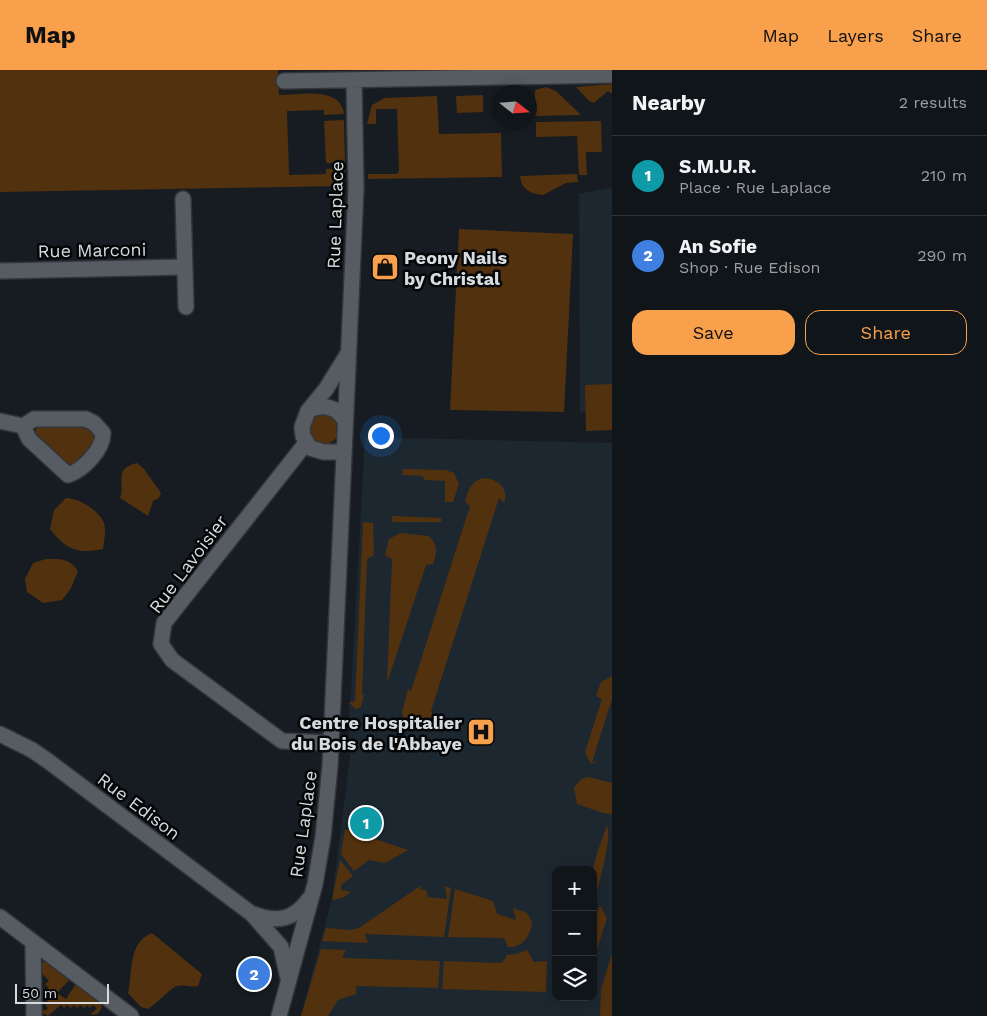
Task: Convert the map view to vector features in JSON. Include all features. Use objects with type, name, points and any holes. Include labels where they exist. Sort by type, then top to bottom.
[{"type":"street","points":[[284,81],[612,75]]},
{"type":"street","name":"Rue Laplace","points":[[279,1016],[313,893],[328,798],[356,177],[354,80]]},
{"type":"street","points":[[183,199],[186,307]]},
{"type":"street","name":"Rue Marconi","points":[[0,270],[184,267]]},
{"type":"street","name":"Rue Laplace","points":[[306,443],[302,427],[309,410],[326,389],[349,351]]},
{"type":"street","points":[[309,410],[327,406],[338,412],[346,421]]},
{"type":"street","points":[[0,421],[23,426],[34,419],[86,419],[103,433],[103,440],[100,448],[77,472],[68,475],[29,439],[23,426]]},
{"type":"street","points":[[306,443],[316,451],[344,452]]},
{"type":"street","name":"Rue Lavoisier","points":[[306,443],[164,623],[161,644],[172,660],[282,741],[331,744]]},
{"type":"street","name":"Rue Edison","points":[[0,734],[32,750],[48,761],[252,914],[270,926],[288,928],[300,943]]},
{"type":"street","points":[[288,986],[284,955],[270,926],[292,916],[304,906],[313,893]]},
{"type":"street","points":[[0,917],[129,1016]]},
{"type":"street","points":[[33,942],[34,1016]]},
{"type":"shaded area","points":[[0,70],[278,70],[279,95],[318,94],[327,96],[335,99],[341,105],[344,114],[324,115],[324,110],[287,111],[289,175],[326,174],[326,169],[345,168],[345,186],[0,192]]},
{"type":"shaded area","points":[[612,84],[612,94],[608,91],[594,103],[589,101],[576,87]]},
{"type":"shaded area","points":[[546,87],[556,91],[581,115],[537,116],[537,89]]},
{"type":"shaded area","points":[[483,95],[483,112],[457,113],[456,96]]},
{"type":"shaded area","points":[[437,96],[439,134],[501,133],[502,177],[368,179],[368,174],[397,174],[399,171],[397,109],[376,109],[376,124],[367,124],[372,105],[385,98]]},
{"type":"shaded area","points":[[344,120],[345,162],[326,163],[324,121]]},
{"type":"shaded area","points":[[601,121],[602,152],[586,152],[587,175],[579,175],[577,136],[536,137],[537,122]]},
{"type":"shaded area","points":[[577,174],[578,182],[566,183],[543,195],[527,190],[522,184],[520,176]]},
{"type":"shaded area","points":[[612,187],[612,412],[580,413],[579,194]]},
{"type":"shaded area","points":[[459,229],[573,234],[564,412],[450,410]]},
{"type":"shaded area","points":[[612,384],[612,430],[586,431],[585,385]]},
{"type":"shaded area","points":[[324,414],[335,418],[339,429],[335,440],[324,444],[313,440],[309,429],[313,418]]},
{"type":"shaded area","points":[[42,424],[78,424],[94,431],[97,440],[76,465],[69,467],[35,436],[36,429]]},
{"type":"shaded area","name":"Centre Hospitalier du Bois de l'Abbaye","points":[[365,437],[612,443],[612,1016],[301,1016],[332,898],[350,757],[349,706]]},
{"type":"shaded area","points":[[137,463],[144,469],[161,493],[159,498],[153,501],[148,516],[120,498],[122,473],[129,466]]},
{"type":"shaded area","points":[[403,469],[446,470],[454,473],[459,484],[453,502],[445,502],[445,481],[424,480],[423,476],[402,475]]},
{"type":"shaded area","points":[[485,478],[495,481],[502,486],[505,493],[504,503],[499,498],[431,711],[432,717],[425,726],[415,728],[404,721],[402,712],[408,689],[411,691],[470,506],[465,501],[471,486]]},
{"type":"shaded area","points":[[66,498],[71,498],[87,505],[103,521],[105,535],[103,549],[86,551],[73,549],[62,542],[50,529],[54,510]]},
{"type":"shaded area","points":[[392,516],[441,518],[441,522],[394,522],[392,521]]},
{"type":"shaded area","points":[[363,522],[373,523],[374,555],[367,559],[362,695],[364,694],[361,707],[356,709],[349,703],[355,701]]},
{"type":"shaded area","points":[[400,533],[429,536],[434,542],[436,552],[433,564],[426,565],[387,683],[392,559],[385,555],[389,539]]},
{"type":"shaded area","points":[[46,559],[68,561],[78,571],[71,588],[62,600],[43,603],[27,592],[25,579],[33,563]]},
{"type":"shaded area","points":[[612,676],[612,699],[592,762],[598,761],[591,764],[585,752],[602,699],[596,696],[601,682]]},
{"type":"shaded area","points":[[589,777],[612,783],[612,814],[603,813],[577,804],[574,788],[581,779]]},
{"type":"shaded area","points":[[607,825],[607,847],[597,891],[597,866],[594,866]]},
{"type":"shaded area","points":[[345,829],[408,850],[385,863],[369,860],[354,871],[341,854]]},
{"type":"shaded area","points":[[340,860],[353,876],[341,885],[341,890],[351,892],[342,898],[332,900]]},
{"type":"shaded area","points":[[420,886],[421,890],[426,889],[428,897],[447,899],[445,886],[451,888],[444,937],[365,934],[368,943],[322,941],[326,928],[350,930],[359,928]]},
{"type":"shaded area","points":[[455,889],[493,901],[497,914],[516,920],[513,908],[527,913],[532,922],[528,936],[521,943],[513,947],[508,947],[504,938],[448,937]]},
{"type":"shaded area","points":[[600,905],[607,918],[597,949],[597,914]]},
{"type":"shaded area","points":[[152,933],[202,974],[198,986],[175,987],[148,1009],[141,1007],[128,993],[135,950],[144,937]]},
{"type":"shaded area","points":[[321,949],[346,950],[342,958],[440,961],[438,988],[356,986],[356,994],[338,1000],[328,1016],[301,1016]]},
{"type":"shaded area","points":[[527,950],[534,962],[547,961],[546,992],[442,989],[444,961],[502,963],[507,955]]},
{"type":"shaded area","points":[[612,954],[612,1016],[600,1016],[601,989]]},
{"type":"shaded area","points":[[47,961],[71,978],[57,993],[66,999],[77,982],[100,1001],[102,1007],[98,1014],[90,1015],[97,1008],[93,1005],[90,1008],[87,1005],[84,1008],[80,1005],[77,1008],[74,1005],[71,1008],[67,1005],[64,1008],[61,1005],[48,1016],[40,1012],[38,1005],[45,1011],[48,1008],[45,1005],[48,1001],[45,998],[48,994],[45,991],[49,988],[45,984],[49,981],[37,968],[40,963]]},
{"type":"place","name":"Peony Nails by Christal","points":[[385,267]]},
{"type":"place","name":"Centre Hospitalier du Bois de l'Abbaye","points":[[481,732]]},
{"type":"place","name":"S.M.U.R.","points":[[366,823]]},
{"type":"place","name":"An Sofie","points":[[254,974]]}]
